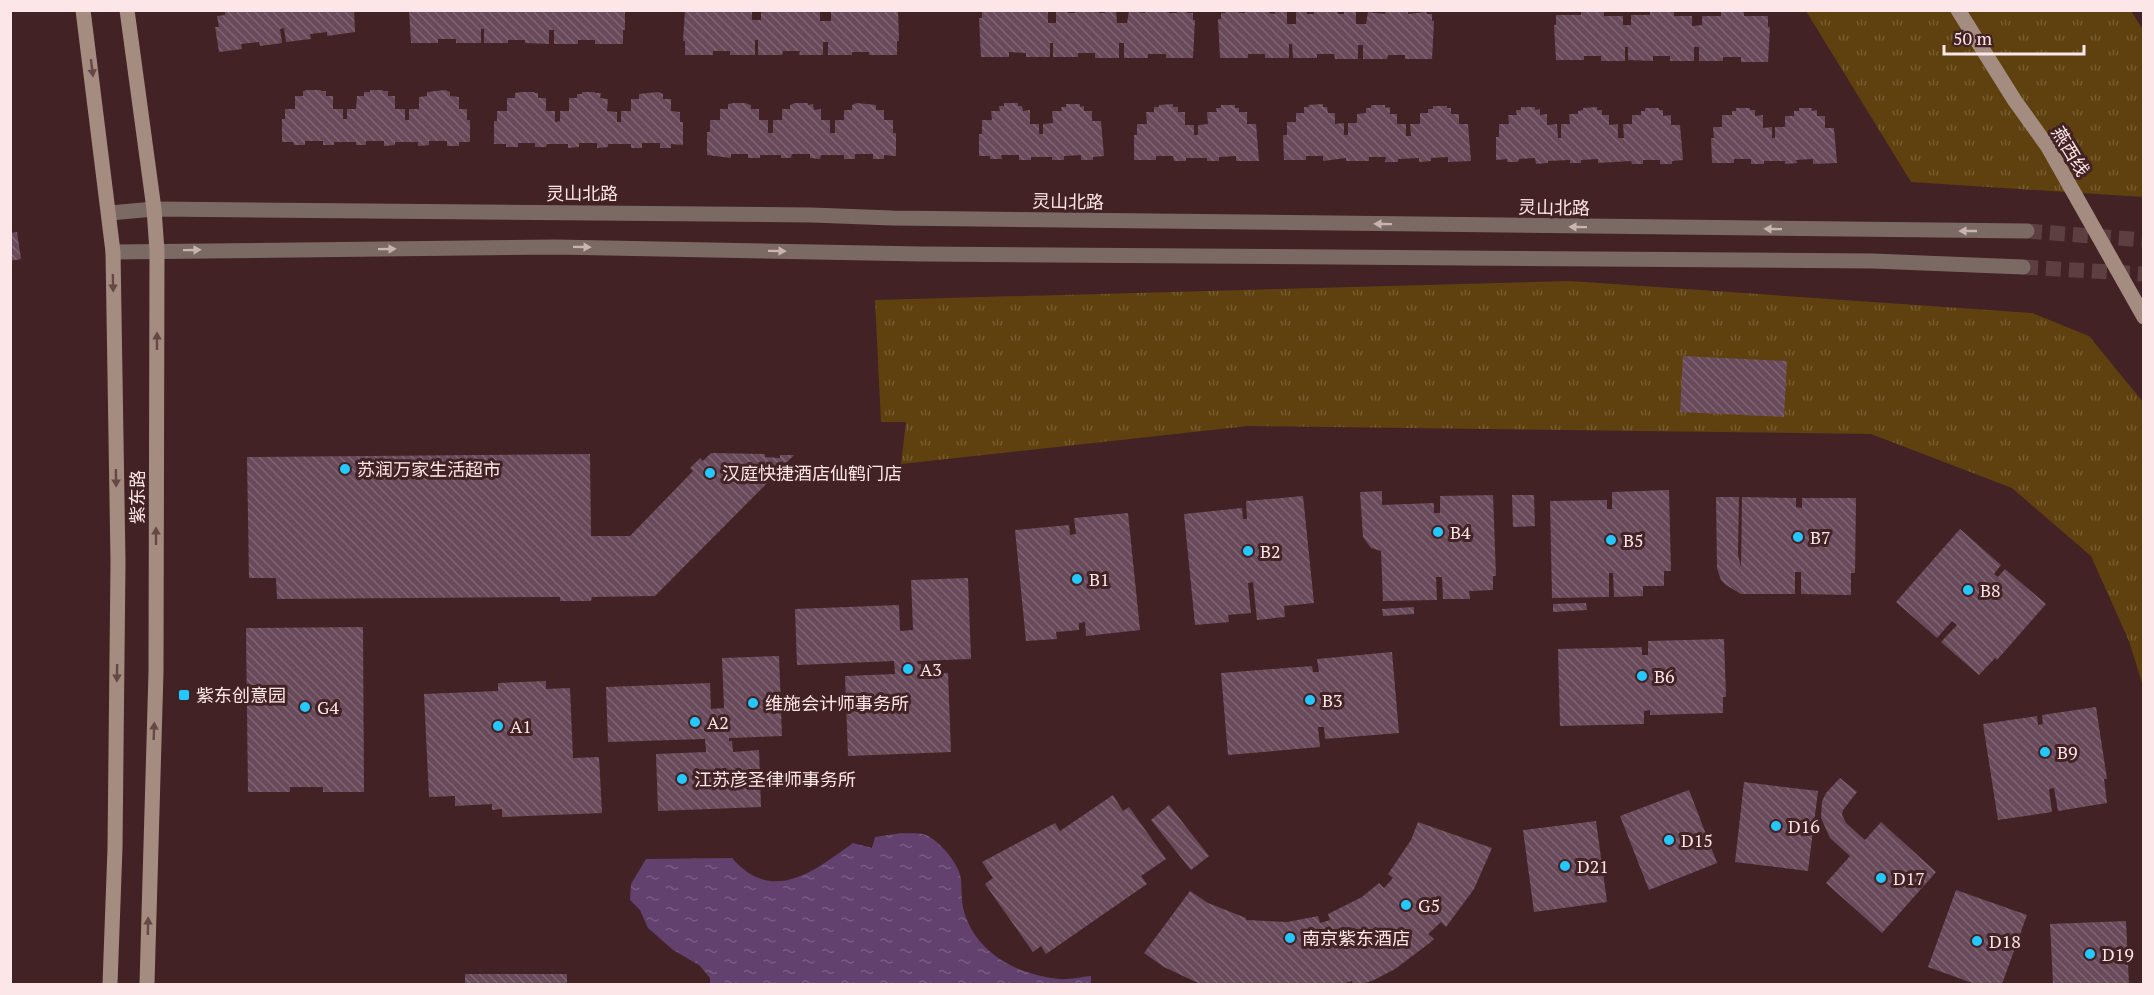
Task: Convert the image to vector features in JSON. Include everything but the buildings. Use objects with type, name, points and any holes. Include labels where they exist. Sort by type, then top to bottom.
[{"type":"main road","name":"紫东路","points":[[83,10],[110,213],[113,252],[118,562],[110,984]]},
{"type":"main road","name":"紫东路","points":[[127,10],[158,251],[156,672],[147,984]]},
{"type":"main road","name":"燕西线","points":[[1958,10],[2015,101],[2048,147],[2144,317]]},
{"type":"street","name":"灵山北路","points":[[110,213],[154,209],[800,215],[2026,231]]},
{"type":"street","points":[[113,252],[555,247],[945,254],[1873,261],[2023,267]]},
{"type":"green space","points":[[1806,11],[2131,11],[2143,30],[2143,197],[1911,182]]},
{"type":"green space","points":[[1570,281],[2032,313],[2089,336],[2143,402],[2143,686],[2129,641],[2091,556],[2012,488],[1871,434],[1248,426],[901,464],[906,422],[881,422],[875,300]]},
{"type":"water","points":[[901,833],[928,836],[949,855],[960,873],[965,915],[971,929],[990,952],[1015,968],[1029,973],[1063,979],[1091,976],[1091,984],[710,984],[710,978],[699,965],[673,950],[648,928],[640,910],[630,900],[631,884],[646,859],[732,858],[747,872],[763,879],[778,881],[793,879],[808,872],[853,843],[872,848],[875,837]]},
{"type":"tunnel","points":[[2027,231],[2144,240]]},
{"type":"tunnel","points":[[2023,267],[2144,274]]},
{"type":"place","name":"苏润万家生活超市","points":[[345,469]]},
{"type":"place","name":"汉庭快捷酒店仙鹤门店","points":[[710,473]]},
{"type":"place","name":"B4","points":[[1438,532]]},
{"type":"place","name":"B7","points":[[1798,537]]},
{"type":"place","name":"B5","points":[[1611,540]]},
{"type":"place","name":"B2","points":[[1248,551]]},
{"type":"place","name":"B1","points":[[1077,579]]},
{"type":"place","name":"B8","points":[[1968,590]]},
{"type":"place","name":"A3","points":[[908,669]]},
{"type":"place","name":"B6","points":[[1642,676]]},
{"type":"place","name":"紫东创意园","points":[[184,695]]},
{"type":"place","name":"B3","points":[[1310,700]]},
{"type":"place","name":"维施会计师事务所","points":[[753,703]]},
{"type":"place","name":"G4","points":[[305,707]]},
{"type":"place","name":"A2","points":[[695,722]]},
{"type":"place","name":"A1","points":[[498,726]]},
{"type":"place","name":"B9","points":[[2045,752]]},
{"type":"place","name":"江苏彦圣律师事务所","points":[[682,779]]},
{"type":"place","name":"D16","points":[[1776,826]]},
{"type":"place","name":"D15","points":[[1669,840]]},
{"type":"place","name":"D21","points":[[1565,866]]},
{"type":"place","name":"D17","points":[[1881,878]]},
{"type":"place","name":"G5","points":[[1406,905]]},
{"type":"place","name":"南京紫东酒店","points":[[1290,938]]},
{"type":"place","name":"D18","points":[[1977,941]]},
{"type":"place","name":"D19","points":[[2090,954]]}]
